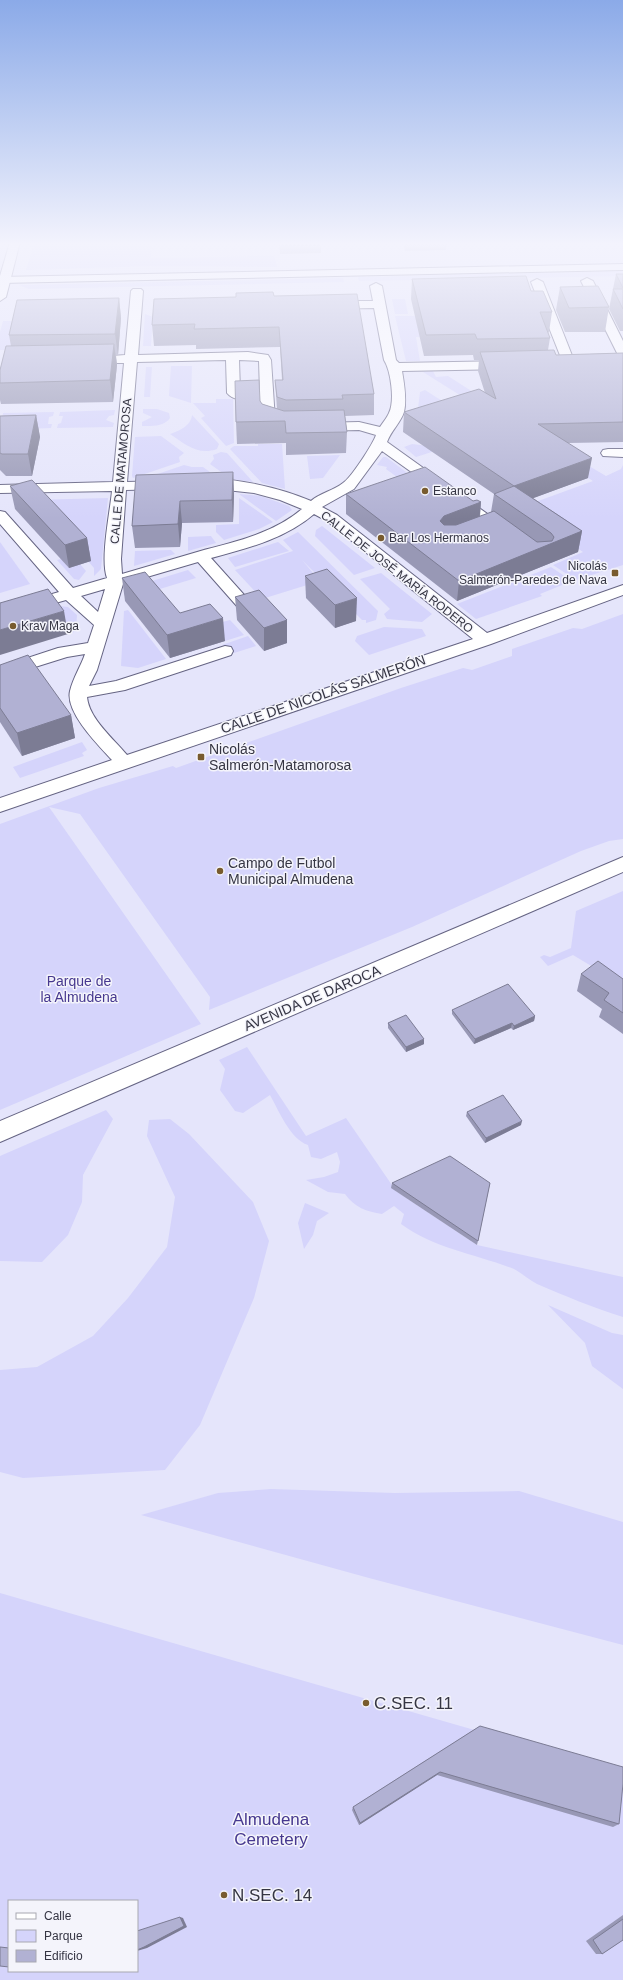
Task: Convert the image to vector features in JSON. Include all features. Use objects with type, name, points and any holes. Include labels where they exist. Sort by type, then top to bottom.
[{"type":"street","name":"CALLE DE MATAMOROSA","points":[[78,693],[95,647],[116,580],[113,572],[113,559],[131,359],[129,334]]},
{"type":"street","points":[[0,614],[254,541],[279,531],[321,500],[349,486],[394,419],[399,404],[395,368],[390,360],[385,334]]},
{"type":"street","points":[[556,334],[569,363]]},
{"type":"street","points":[[610,334],[620,359]]},
{"type":"street","points":[[232,356],[234,394],[242,396],[268,396]]},
{"type":"street","points":[[102,359],[232,356],[254,356],[264,358],[269,422],[278,426],[296,427],[368,427],[517,541]]},
{"type":"street","points":[[554,364],[584,363]]},
{"type":"street","points":[[395,368],[517,364]]},
{"type":"street","points":[[608,453],[623,453]]},
{"type":"street","name":"CALLE DE JOSÉ MARÍA RODERO","points":[[0,489],[184,484],[238,485],[258,488],[288,497],[313,507],[332,518],[484,640]]},
{"type":"street","points":[[0,515],[69,594],[102,624]]},
{"type":"street","points":[[474,531],[493,524]]},
{"type":"street","points":[[202,557],[249,610]]},
{"type":"street","name":"CALLE DE NICOLÁS SALMERÓN","points":[[0,805],[484,640],[623,590]]},
{"type":"street","points":[[0,673],[64,652],[95,647]]},
{"type":"street","points":[[124,763],[104,740],[80,707],[78,693],[119,686],[225,651]]},
{"type":"street","name":"AVENIDA DE DAROCA","points":[[0,1132],[623,864]]},
{"type":"green space","points":[[0,334],[14,334],[10,350],[0,350]]},
{"type":"green space","points":[[144,334],[152,334],[151,346],[143,346]]},
{"type":"green space","points":[[399,334],[472,334],[476,336],[416,337],[420,361],[406,361]]},
{"type":"green space","points":[[171,366],[192,366],[191,403],[169,396]]},
{"type":"green space","points":[[146,367],[152,367],[150,397],[144,397]]},
{"type":"green space","points":[[433,371],[436,377],[448,376],[501,410],[490,414],[423,372]]},
{"type":"green space","points":[[425,390],[461,413],[417,417],[420,392]]},
{"type":"green space","points":[[216,399],[233,399],[234,443],[226,446],[201,418],[205,416],[193,403],[216,403]]},
{"type":"green space","points":[[143,409],[157,409],[169,413],[170,418],[161,424],[142,426],[142,422],[152,417],[143,413]]},
{"type":"green space","points":[[115,410],[114,415],[109,416],[106,420],[114,423],[113,427],[57,428],[58,424],[61,423],[63,416],[59,416],[60,412]]},
{"type":"green space","points":[[54,412],[53,416],[49,417],[48,424],[52,424],[51,428],[0,430],[3,413]]},
{"type":"green space","points":[[192,415],[219,444],[217,449],[210,451],[198,450],[186,445],[170,434],[181,430],[187,425]]},
{"type":"green space","points":[[533,433],[606,476],[621,469],[623,465],[623,565],[576,580],[553,565],[583,552],[519,508],[593,481],[523,436]]},
{"type":"green space","points":[[161,436],[184,453],[179,457],[180,462],[133,478],[135,437]]},
{"type":"green space","points":[[258,444],[282,444],[285,489],[262,483],[230,449],[234,446],[258,446]]},
{"type":"green space","points":[[412,444],[429,446],[457,444],[416,457],[404,447]]},
{"type":"green space","points":[[221,452],[227,453],[253,482],[231,479],[210,464],[214,459],[213,455]]},
{"type":"green space","points":[[340,455],[323,478],[310,479],[307,456]]},
{"type":"green space","points":[[383,457],[386,457],[422,484],[412,488],[386,469],[387,467],[377,465]]},
{"type":"green space","points":[[184,465],[203,467],[218,478],[140,480]]},
{"type":"green space","points":[[239,494],[261,496],[289,506],[292,510],[276,521]]},
{"type":"green space","points":[[108,498],[101,569],[94,576],[94,568],[88,561],[90,561],[32,500]]},
{"type":"green space","points":[[239,498],[273,522],[259,529],[224,540],[216,532],[216,525],[239,524]]},
{"type":"green space","points":[[322,526],[375,568],[354,575],[315,536],[316,530]]},
{"type":"green space","points":[[298,532],[378,611],[376,620],[366,623],[366,620],[362,620],[302,560],[320,581],[262,599],[235,570],[293,551],[283,540]]},
{"type":"green space","points":[[211,536],[216,543],[188,551],[188,537]]},
{"type":"green space","points":[[0,542],[30,584],[0,593]]},
{"type":"green space","points":[[278,542],[289,551],[235,567],[228,558]]},
{"type":"green space","points":[[171,550],[175,554],[134,566],[135,551]]},
{"type":"green space","points":[[61,559],[69,568],[80,564],[86,571],[79,580],[74,579],[57,560]]},
{"type":"green space","points":[[551,567],[572,581],[540,594],[542,596],[476,619],[457,604]]},
{"type":"green space","points":[[188,570],[196,578],[140,595],[139,585]]},
{"type":"green space","points":[[381,573],[432,614],[422,622],[387,619],[384,614],[390,609],[360,579]]},
{"type":"green space","points":[[59,606],[68,607],[77,615],[76,631],[72,633],[53,609]]},
{"type":"green space","points":[[128,610],[166,659],[138,668],[121,666],[124,611]]},
{"type":"green space","name":"Parque de la Almudena","points":[[623,614],[623,839],[609,841],[581,851],[412,927],[209,1010],[210,997],[80,814],[49,807],[201,1024],[0,1110],[0,824],[99,788],[173,766],[176,768],[401,688],[463,668],[472,670],[512,656],[512,649],[573,628],[582,629]]},
{"type":"green space","points":[[230,620],[244,635],[225,641],[211,625]]},
{"type":"green space","points":[[384,627],[422,629],[426,636],[369,655],[355,641],[357,636]]},
{"type":"green space","points":[[248,636],[256,646],[234,653],[228,646],[222,645]]},
{"type":"green space","points":[[82,742],[87,750],[82,753],[84,756],[20,778],[13,767]]},
{"type":"green space","points":[[623,891],[623,985],[573,955],[548,966],[540,957],[544,955],[550,957],[571,948],[576,911]]},
{"type":"green space","points":[[247,1047],[306,1136],[346,1118],[396,1191],[477,1245],[623,1277],[623,1317],[580,1302],[537,1284],[514,1269],[428,1239],[401,1224],[404,1214],[394,1206],[382,1214],[371,1212],[357,1206],[345,1194],[328,1192],[306,1180],[324,1177],[338,1172],[340,1162],[337,1152],[321,1159],[311,1157],[308,1145],[302,1142],[290,1131],[270,1095],[243,1113],[235,1111],[220,1090],[225,1069],[219,1060]]},
{"type":"green space","points":[[106,1110],[113,1119],[83,1175],[82,1202],[68,1235],[42,1262],[0,1261],[0,1156]]},
{"type":"green space","points":[[170,1119],[189,1134],[253,1202],[269,1241],[254,1298],[200,1425],[165,1470],[23,1478],[0,1472],[0,1370],[37,1367],[93,1336],[128,1298],[167,1247],[175,1197],[147,1136],[149,1120]]},
{"type":"green space","points":[[305,1203],[329,1213],[317,1221],[313,1235],[304,1249],[298,1223]]},
{"type":"green space","points":[[548,1305],[612,1333],[623,1335],[623,1389],[592,1366],[585,1343]]},
{"type":"green space","points":[[271,1489],[395,1493],[519,1491],[623,1522],[623,1645],[369,1578],[141,1515],[218,1493]]},
{"type":"green space","name":"Almudena Cemetery","points":[[0,1593],[623,1773],[623,1980],[0,1980]]},
{"type":"building","points":[[9,334],[73,334],[9,335]]},
{"type":"building","points":[[280,334],[364,334],[374,394],[342,395],[343,399],[286,400],[277,397],[275,380],[283,380]]},
{"type":"building","points":[[475,334],[549,334],[550,338],[477,339]]},
{"type":"building","points":[[114,344],[110,380],[0,383],[0,370],[6,346]]},
{"type":"building","points":[[554,350],[556,355],[623,353],[623,422],[538,424],[592,458],[514,486],[404,412],[479,389],[496,399],[480,352]]},
{"type":"building","points":[[259,380],[260,401],[262,404],[284,411],[344,410],[347,432],[286,433],[285,421],[236,422],[235,381]]},
{"type":"building","points":[[36,415],[28,454],[0,453],[0,416]]},
{"type":"building","points":[[425,467],[473,501],[477,500],[481,502],[444,516],[440,521],[444,525],[456,525],[494,511],[537,542],[552,541],[554,537],[551,533],[494,494],[514,486],[582,531],[459,581],[346,494]]},
{"type":"building","points":[[233,472],[232,500],[180,501],[178,524],[132,526],[136,475]]},
{"type":"building","points":[[32,480],[87,538],[65,545],[10,486]]},
{"type":"building","points":[[327,569],[357,598],[335,605],[305,576]]},
{"type":"building","points":[[145,572],[180,613],[210,604],[223,618],[167,635],[122,578]]},
{"type":"building","points":[[48,589],[64,611],[0,630],[0,603]]},
{"type":"building","points":[[259,590],[287,620],[264,628],[235,597]]},
{"type":"building","points":[[28,655],[71,715],[17,733],[0,708],[0,665]]},
{"type":"building","points":[[598,961],[623,979],[623,1013],[604,1000],[609,993],[581,974]]},
{"type":"building","points":[[508,984],[535,1016],[514,1026],[512,1023],[475,1039],[452,1010]]},
{"type":"building","points":[[406,1015],[424,1039],[406,1047],[388,1023]]},
{"type":"building","points":[[503,1095],[522,1121],[486,1138],[467,1112]]},
{"type":"building","points":[[450,1156],[490,1183],[478,1241],[392,1183]]},
{"type":"building","points":[[480,1726],[623,1767],[619,1824],[440,1772],[360,1823],[353,1807]]},
{"type":"building","points":[[180,1917],[184,1926],[138,1950],[138,1931]]},
{"type":"building","points":[[623,1919],[623,1940],[602,1954],[593,1940]]},
{"type":"building","points":[[0,1947],[8,1948],[8,1967],[0,1966]]},
{"type":"place","name":"Estanco","points":[[425,491]]},
{"type":"place","name":"Bar Los Hermanos","points":[[381,538]]},
{"type":"place","name":"Nicolás Salmerón-Paredes de Nava","points":[[615,573]]},
{"type":"place","name":"Krav Maga","points":[[13,626]]},
{"type":"place","name":"Nicolás Salmerón-Matamorosa","points":[[201,757]]},
{"type":"place","name":"Campo de Futbol Municipal Almudena","points":[[220,871]]},
{"type":"place","name":"C.SEC. 11","points":[[366,1703]]},
{"type":"place","name":"N.SEC. 14","points":[[224,1895]]}]
